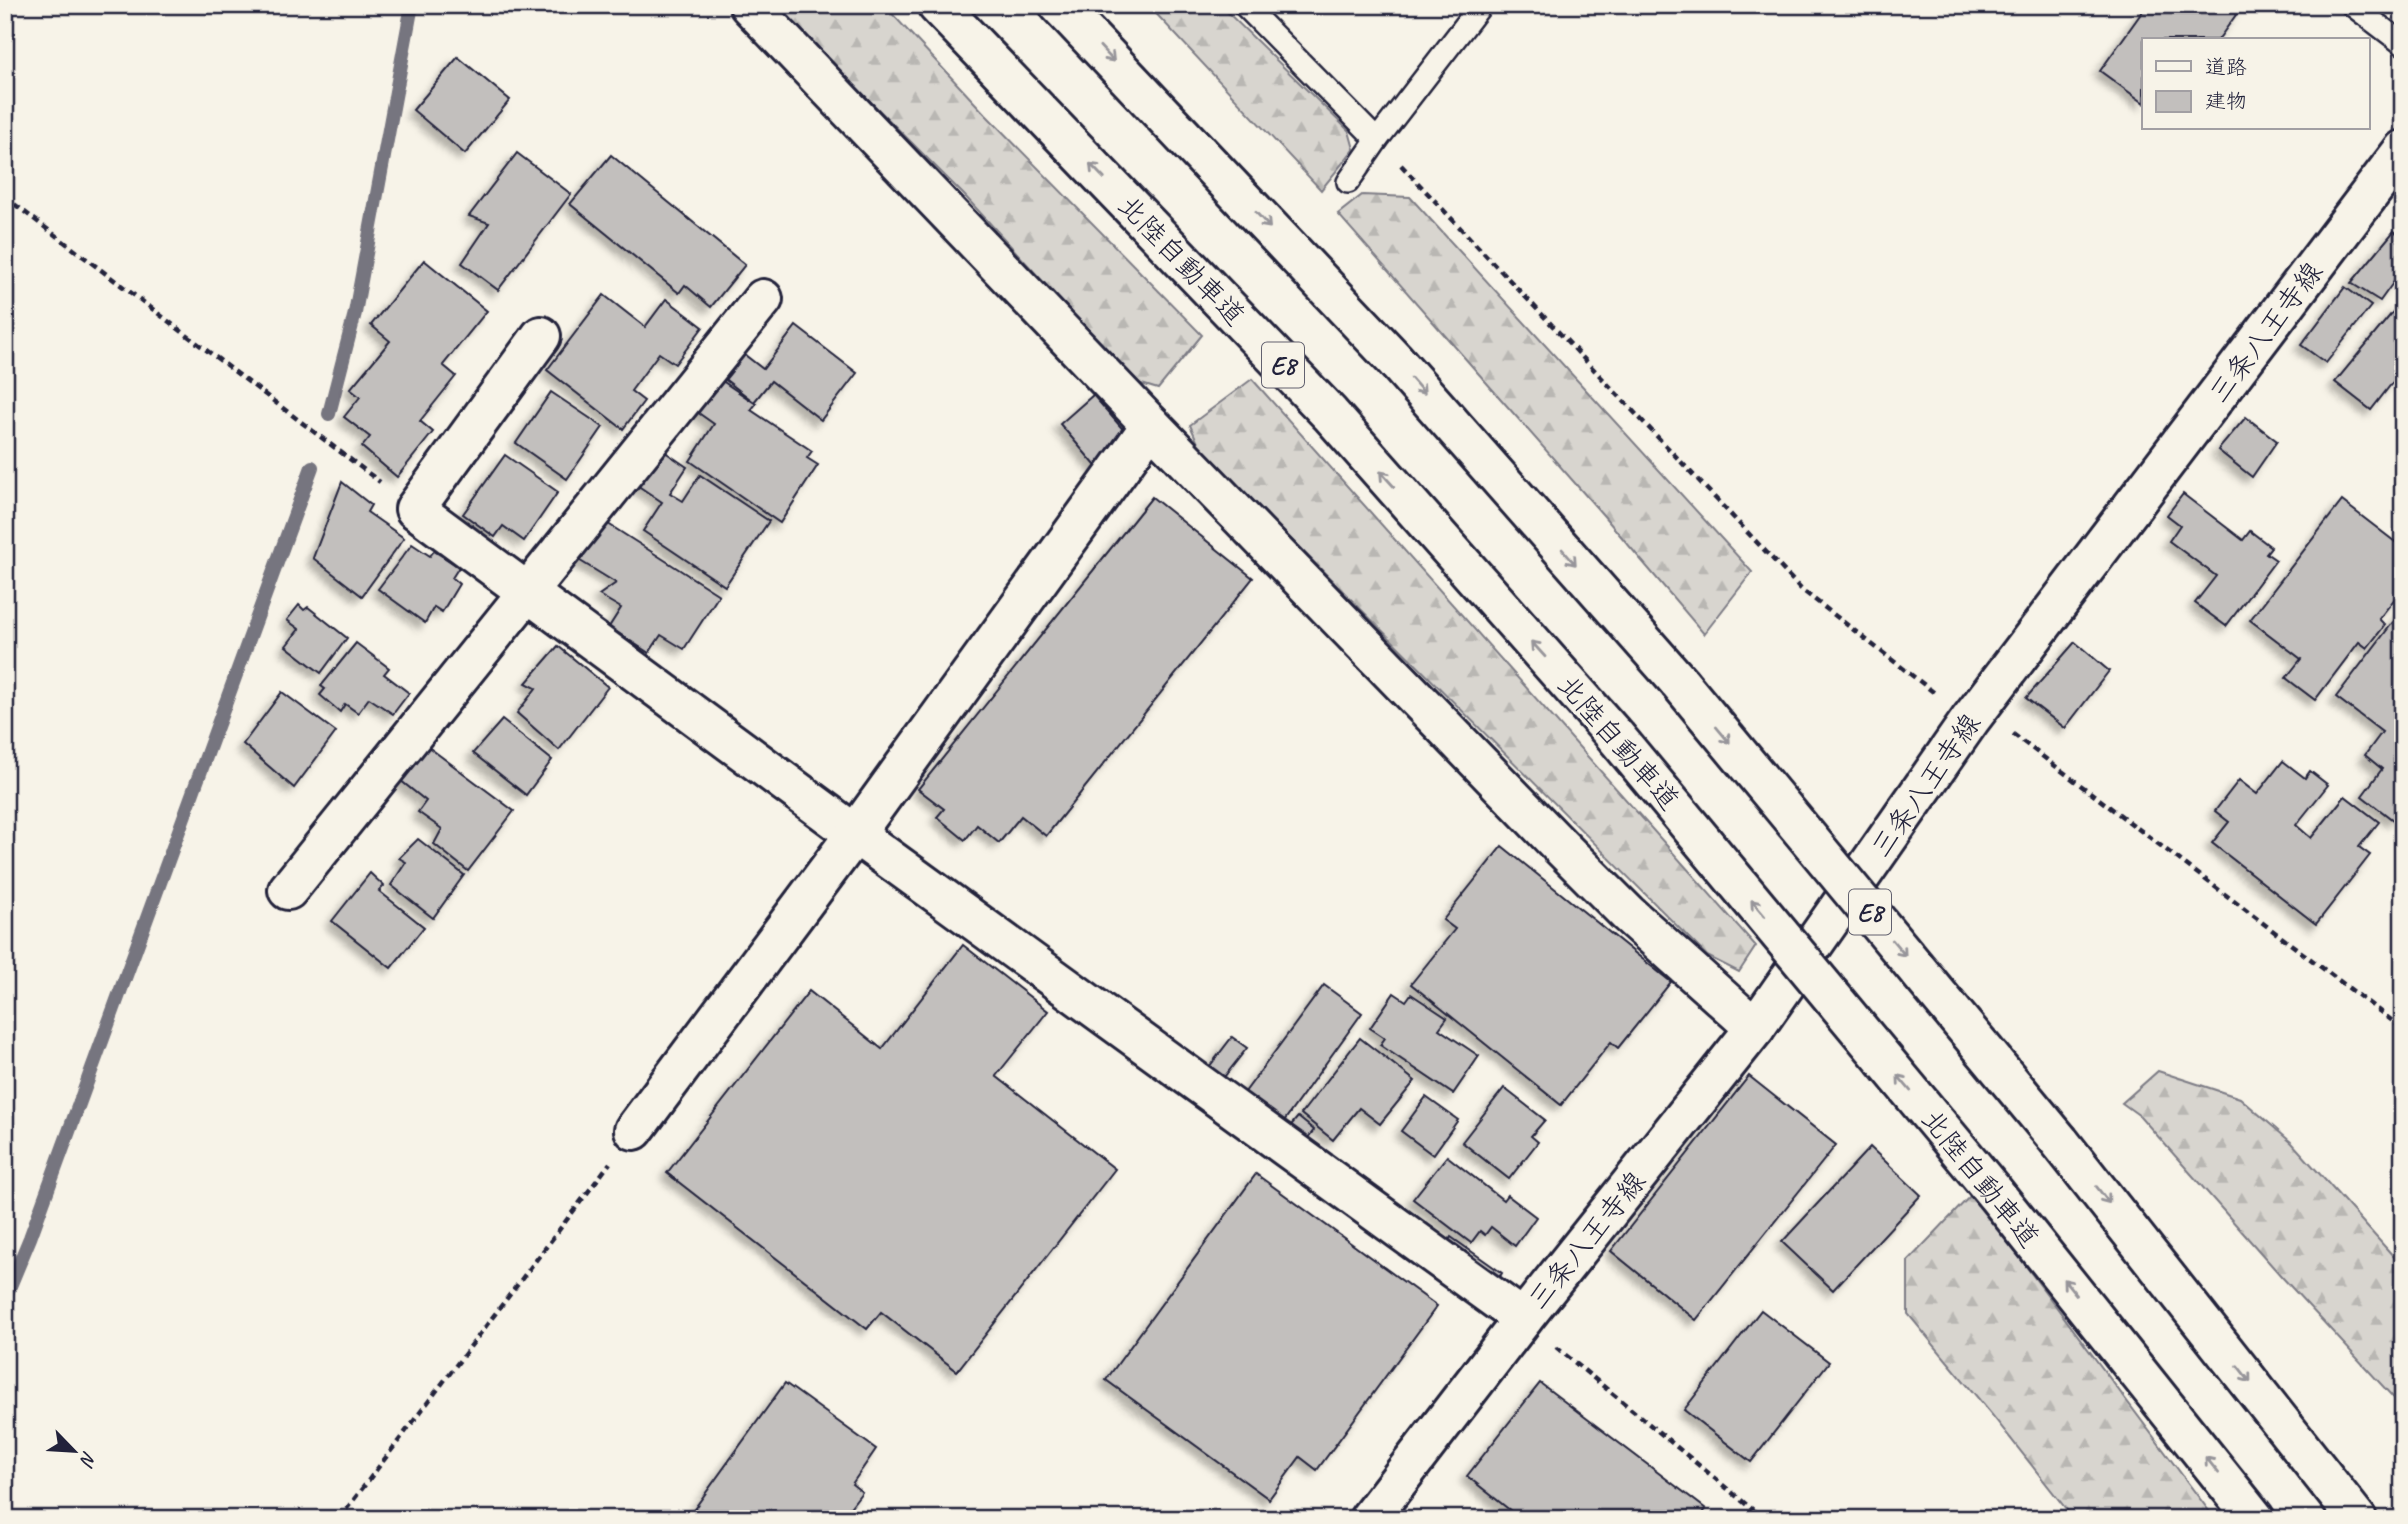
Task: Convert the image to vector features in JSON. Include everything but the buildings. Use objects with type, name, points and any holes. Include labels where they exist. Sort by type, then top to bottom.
[{"type":"main road","points":[[749,5],[1151,425],[1628,914],[1755,1028]]},
{"type":"main road","name":"北陸自動車道","points":[[937,5],[1330,414],[1616,737],[1994,1192],[2255,1519]]},
{"type":"main road","name":"E8","points":[[1059,5],[1394,359],[1679,682],[2060,1142],[2357,1519]]},
{"type":"main road","name":"三条八王寺線","points":[[1369,1519],[1523,1319],[1755,1028],[1975,714],[2403,150]]},
{"type":"main road","points":[[288,890],[763,299]]},
{"type":"main road","points":[[541,336],[415,509],[855,834],[1523,1319]]},
{"type":"main road","points":[[634,1130],[855,834],[1151,425]]},
{"type":"lane","points":[[1244,5],[1377,140]]},
{"type":"lane","points":[[1348,183],[1377,140],[1481,5]]},
{"type":"lane","points":[[2352,5],[2403,44]]},
{"type":"path","points":[[1377,140],[1801,589],[2403,1029]]},
{"type":"path","points":[[5,197],[415,509]]},
{"type":"path","points":[[339,1519],[634,1130]]},
{"type":"path","points":[[1523,1319],[1764,1519]]},
{"type":"green space","points":[[774,5],[884,5],[986,115],[1202,335],[1158,389],[1135,382],[964,195]]},
{"type":"green space","points":[[1148,5],[1220,5],[1349,131],[1354,149],[1321,190]]},
{"type":"green space","points":[[1362,195],[1410,197],[1752,572],[1704,634],[1338,214]]},
{"type":"green space","points":[[1252,379],[1756,946],[1739,972],[1707,956],[1200,448],[1190,425]]},
{"type":"green space","points":[[2158,1071],[2240,1098],[2292,1143],[2403,1267],[2403,1408],[2282,1277],[2140,1116],[2122,1103]]},
{"type":"green space","points":[[1972,1194],[2215,1519],[2074,1519],[1908,1314],[1908,1261]]},
{"type":"waterway","points":[[329,414],[355,313],[412,5]]},
{"type":"waterway","points":[[5,1298],[30,1238],[312,467]]}]
